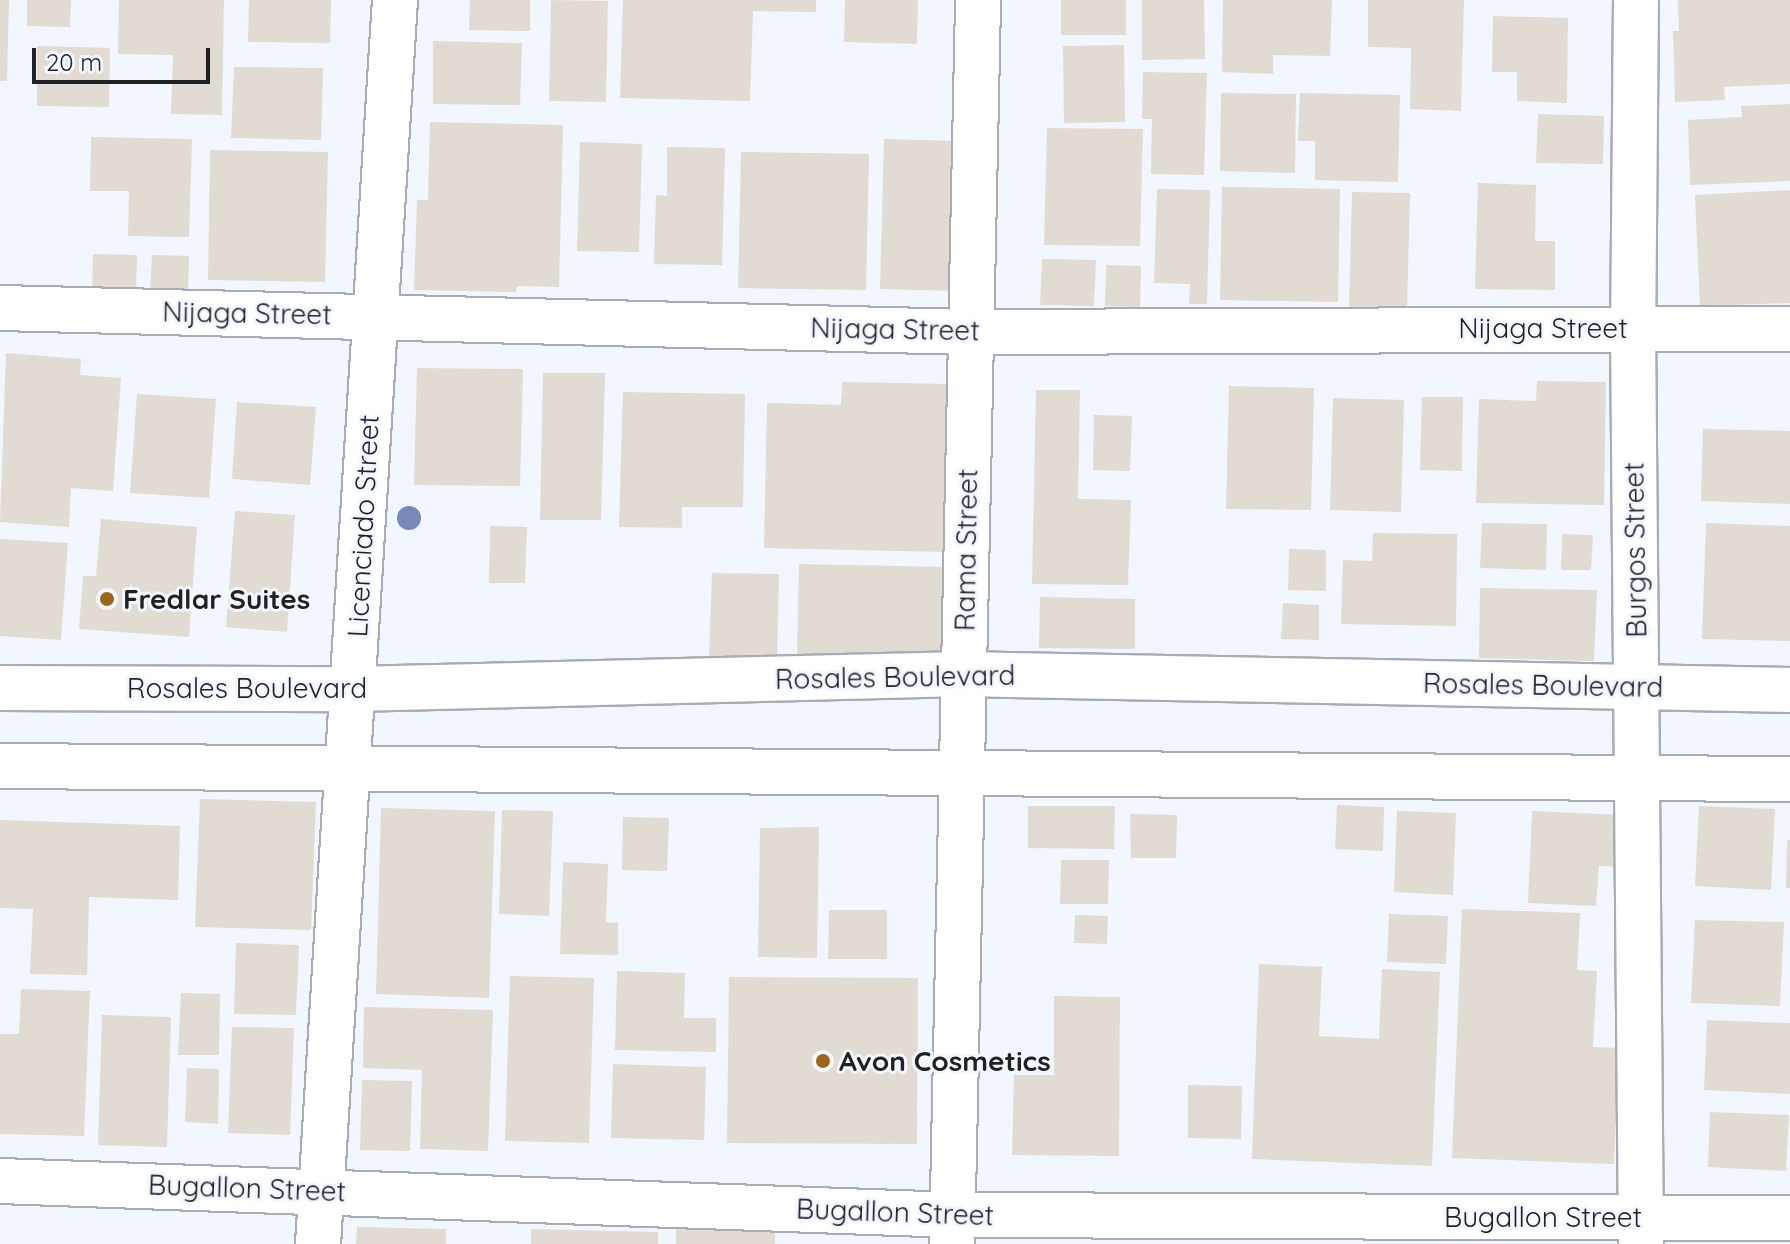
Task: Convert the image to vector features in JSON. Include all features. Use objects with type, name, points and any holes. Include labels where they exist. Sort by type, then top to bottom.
[{"type":"street","name":"Licenciado Street","points":[[318,1244],[395,0]]},
{"type":"street","name":"Rama Street","points":[[952,1229],[978,0]]},
{"type":"street","name":"Burgos Street","points":[[1636,0],[1633,327],[1641,1231]]},
{"type":"street","name":"Nijaga Street","points":[[0,308],[971,332],[1633,327],[1790,329]]},
{"type":"street","name":"Rosales Boulevard","points":[[0,688],[353,689],[964,674],[1790,690]]},
{"type":"street","points":[[0,766],[1790,779]]},
{"type":"street","name":"Bugallon Street","points":[[0,1181],[321,1190],[952,1229],[1641,1231],[1790,1218]]},
{"type":"building","points":[[0,0],[9,0],[7,81],[0,81]]},
{"type":"building","points":[[27,0],[71,0],[70,27],[27,26]]},
{"type":"building","points":[[119,0],[224,0],[222,115],[171,114],[173,55],[118,54]]},
{"type":"building","points":[[249,0],[331,0],[330,43],[248,42]]},
{"type":"building","points":[[470,0],[530,0],[530,31],[469,30]]},
{"type":"building","points":[[551,0],[608,1],[606,102],[549,101]]},
{"type":"building","points":[[623,0],[816,0],[816,12],[753,11],[750,101],[620,98]]},
{"type":"building","points":[[845,0],[918,0],[917,44],[844,42]]},
{"type":"building","points":[[1061,0],[1126,0],[1126,35],[1061,35]]},
{"type":"building","points":[[1142,0],[1204,0],[1205,59],[1142,60]]},
{"type":"building","points":[[1223,0],[1332,0],[1330,56],[1273,55],[1273,74],[1222,72]]},
{"type":"building","points":[[1368,0],[1464,0],[1461,111],[1410,109],[1411,48],[1368,47]]},
{"type":"building","points":[[1678,0],[1790,0],[1790,84],[1724,87],[1725,100],[1675,102],[1673,31],[1679,31]]},
{"type":"building","points":[[1493,16],[1568,18],[1567,103],[1517,101],[1517,72],[1492,72]]},
{"type":"building","points":[[433,41],[522,43],[520,105],[433,104]]},
{"type":"building","points":[[1124,45],[1125,122],[1064,123],[1063,46]]},
{"type":"building","points":[[37,46],[110,48],[109,107],[37,106]]},
{"type":"building","points":[[234,67],[323,68],[321,140],[231,138]]},
{"type":"building","points":[[1143,72],[1207,73],[1204,175],[1151,174],[1152,119],[1142,119]]},
{"type":"building","points":[[1221,93],[1296,94],[1295,173],[1220,171]]},
{"type":"building","points":[[1300,93],[1400,95],[1398,182],[1315,180],[1315,141],[1298,141]]},
{"type":"building","points":[[1790,104],[1790,181],[1690,185],[1688,120],[1742,117],[1741,106]]},
{"type":"building","points":[[1538,114],[1604,116],[1603,164],[1536,163]]},
{"type":"building","points":[[430,122],[563,125],[559,287],[517,286],[516,292],[414,290],[417,200],[428,200]]},
{"type":"building","points":[[1047,128],[1143,129],[1140,246],[1044,245]]},
{"type":"building","points":[[91,137],[192,139],[189,237],[128,236],[129,191],[90,191]]},
{"type":"building","points":[[884,139],[960,141],[956,291],[880,289]]},
{"type":"building","points":[[580,142],[642,144],[639,252],[577,251]]},
{"type":"building","points":[[667,147],[725,148],[722,265],[654,264],[656,195],[667,196]]},
{"type":"building","points":[[210,150],[328,152],[325,282],[208,280]]},
{"type":"building","points":[[741,152],[869,154],[866,290],[738,288]]},
{"type":"building","points":[[1478,183],[1536,185],[1535,241],[1555,241],[1555,290],[1475,289]]},
{"type":"building","points":[[1222,187],[1340,189],[1338,302],[1220,300]]},
{"type":"building","points":[[1157,189],[1210,190],[1207,304],[1189,304],[1190,284],[1154,283]]},
{"type":"building","points":[[1790,190],[1790,303],[1700,306],[1695,195]]},
{"type":"building","points":[[1352,192],[1410,193],[1407,309],[1349,309]]},
{"type":"building","points":[[93,254],[137,255],[136,296],[92,295]]},
{"type":"building","points":[[152,255],[189,256],[188,294],[150,293]]},
{"type":"building","points":[[1042,259],[1096,260],[1094,306],[1040,305]]},
{"type":"building","points":[[1106,265],[1141,266],[1140,307],[1105,306]]},
{"type":"building","points":[[6,353],[81,359],[80,375],[121,378],[113,491],[71,488],[69,527],[0,522]]},
{"type":"building","points":[[417,368],[523,369],[520,486],[414,485]]},
{"type":"building","points":[[543,373],[605,373],[601,520],[540,520]]},
{"type":"building","points":[[1537,381],[1606,382],[1604,505],[1476,503],[1479,399],[1536,401]]},
{"type":"building","points":[[842,382],[949,384],[944,552],[764,548],[767,403],[841,405]]},
{"type":"building","points":[[1229,386],[1314,388],[1311,510],[1226,509]]},
{"type":"building","points":[[1036,390],[1080,390],[1078,499],[1131,500],[1128,585],[1032,584]]},
{"type":"building","points":[[623,392],[745,394],[743,507],[682,507],[682,528],[619,527]]},
{"type":"building","points":[[137,394],[216,399],[209,498],[130,493]]},
{"type":"building","points":[[1422,397],[1463,397],[1462,471],[1420,470]]},
{"type":"building","points":[[1333,398],[1404,400],[1401,512],[1330,510]]},
{"type":"building","points":[[237,402],[316,407],[310,485],[232,479]]},
{"type":"building","points":[[1094,415],[1132,416],[1130,471],[1093,470]]},
{"type":"building","points":[[1703,429],[1790,431],[1790,504],[1701,501]]},
{"type":"building","points":[[235,511],[295,515],[287,632],[226,627]]},
{"type":"building","points":[[101,519],[197,527],[189,637],[79,629],[83,576],[96,576]]},
{"type":"building","points":[[1482,523],[1547,524],[1546,570],[1480,568]]},
{"type":"building","points":[[1706,523],[1790,526],[1790,641],[1702,639]]},
{"type":"building","points":[[490,526],[527,527],[525,583],[489,583]]},
{"type":"building","points":[[1373,533],[1457,534],[1456,626],[1341,624],[1343,560],[1372,561]]},
{"type":"building","points":[[1562,534],[1593,535],[1591,570],[1561,570]]},
{"type":"building","points":[[0,539],[68,543],[61,640],[0,636]]},
{"type":"building","points":[[1289,549],[1326,550],[1326,591],[1288,590]]},
{"type":"building","points":[[799,564],[950,567],[947,659],[797,657]]},
{"type":"building","points":[[712,573],[779,574],[777,661],[709,660]]},
{"type":"building","points":[[1480,588],[1597,590],[1594,661],[1479,658]]},
{"type":"building","points":[[1040,597],[1135,599],[1135,649],[1039,648]]},
{"type":"building","points":[[1283,603],[1319,605],[1319,640],[1281,639]]},
{"type":"building","points":[[200,799],[316,802],[311,930],[195,927]]},
{"type":"building","points":[[1337,805],[1384,807],[1383,851],[1335,849]]},
{"type":"building","points":[[1028,806],[1115,806],[1114,849],[1028,848]]},
{"type":"building","points":[[1699,806],[1775,809],[1771,890],[1695,886]]},
{"type":"building","points":[[381,808],[495,811],[489,998],[376,994]]},
{"type":"building","points":[[502,810],[553,811],[549,916],[499,914]]},
{"type":"building","points":[[1397,811],[1456,813],[1453,895],[1394,892]]},
{"type":"building","points":[[1532,811],[1621,815],[1619,867],[1599,866],[1596,906],[1528,903]]},
{"type":"building","points":[[1130,814],[1177,815],[1176,858],[1131,858]]},
{"type":"building","points":[[623,817],[669,818],[667,871],[622,870]]},
{"type":"building","points":[[0,820],[180,826],[178,900],[89,897],[87,975],[30,974],[33,909],[0,908]]},
{"type":"building","points":[[819,827],[817,958],[758,957],[760,828]]},
{"type":"building","points":[[1787,840],[1790,840],[1790,888],[1786,888]]},
{"type":"building","points":[[1061,860],[1109,860],[1108,904],[1060,904]]},
{"type":"building","points":[[563,862],[608,864],[606,922],[618,923],[618,955],[560,954]]},
{"type":"building","points":[[1462,909],[1580,913],[1577,970],[1597,971],[1593,1047],[1619,1048],[1614,1164],[1452,1158]]},
{"type":"building","points":[[829,910],[887,910],[887,959],[828,959]]},
{"type":"building","points":[[1389,914],[1448,916],[1446,964],[1387,962]]},
{"type":"building","points":[[1075,915],[1108,916],[1107,944],[1074,943]]},
{"type":"building","points":[[1695,920],[1784,922],[1780,1006],[1691,1003]]},
{"type":"building","points":[[236,943],[299,945],[296,1015],[234,1014]]},
{"type":"building","points":[[1259,964],[1322,967],[1319,1036],[1379,1039],[1382,969],[1440,972],[1432,1166],[1252,1159]]},
{"type":"building","points":[[617,971],[685,973],[684,1018],[716,1018],[716,1052],[615,1050]]},
{"type":"building","points":[[510,976],[594,978],[589,1143],[505,1141]]},
{"type":"building","name":"Avon Cosmetics","points":[[729,977],[918,978],[917,1144],[727,1143]]},
{"type":"building","points":[[21,989],[90,991],[84,1136],[0,1134],[0,1034],[19,1034]]},
{"type":"building","points":[[181,993],[220,994],[219,1055],[178,1055]]},
{"type":"building","points":[[1054,996],[1120,997],[1119,1156],[1012,1155],[1014,1075],[1054,1075]]},
{"type":"building","points":[[364,1007],[493,1010],[488,1151],[420,1149],[422,1070],[363,1068]]},
{"type":"building","points":[[102,1015],[171,1017],[167,1147],[98,1145]]},
{"type":"building","points":[[1707,1020],[1790,1023],[1790,1094],[1704,1090]]},
{"type":"building","points":[[232,1027],[294,1028],[290,1135],[228,1133]]},
{"type":"building","points":[[613,1064],[706,1067],[704,1140],[611,1138]]},
{"type":"building","points":[[187,1068],[219,1069],[218,1124],[185,1122]]},
{"type":"building","points":[[362,1080],[412,1081],[410,1151],[360,1150]]},
{"type":"building","points":[[1188,1085],[1242,1086],[1241,1139],[1188,1138]]},
{"type":"building","points":[[1710,1112],[1789,1115],[1786,1171],[1708,1167]]},
{"type":"building","points":[[357,1227],[446,1229],[446,1244],[356,1244]]},
{"type":"building","points":[[531,1229],[658,1232],[658,1244],[531,1244]]},
{"type":"building","points":[[676,1229],[775,1232],[775,1244],[676,1244]]},
{"type":"place","name":"Fredlar Suites","points":[[107,599]]},
{"type":"place","name":"Avon Cosmetics","points":[[823,1061]]}]
